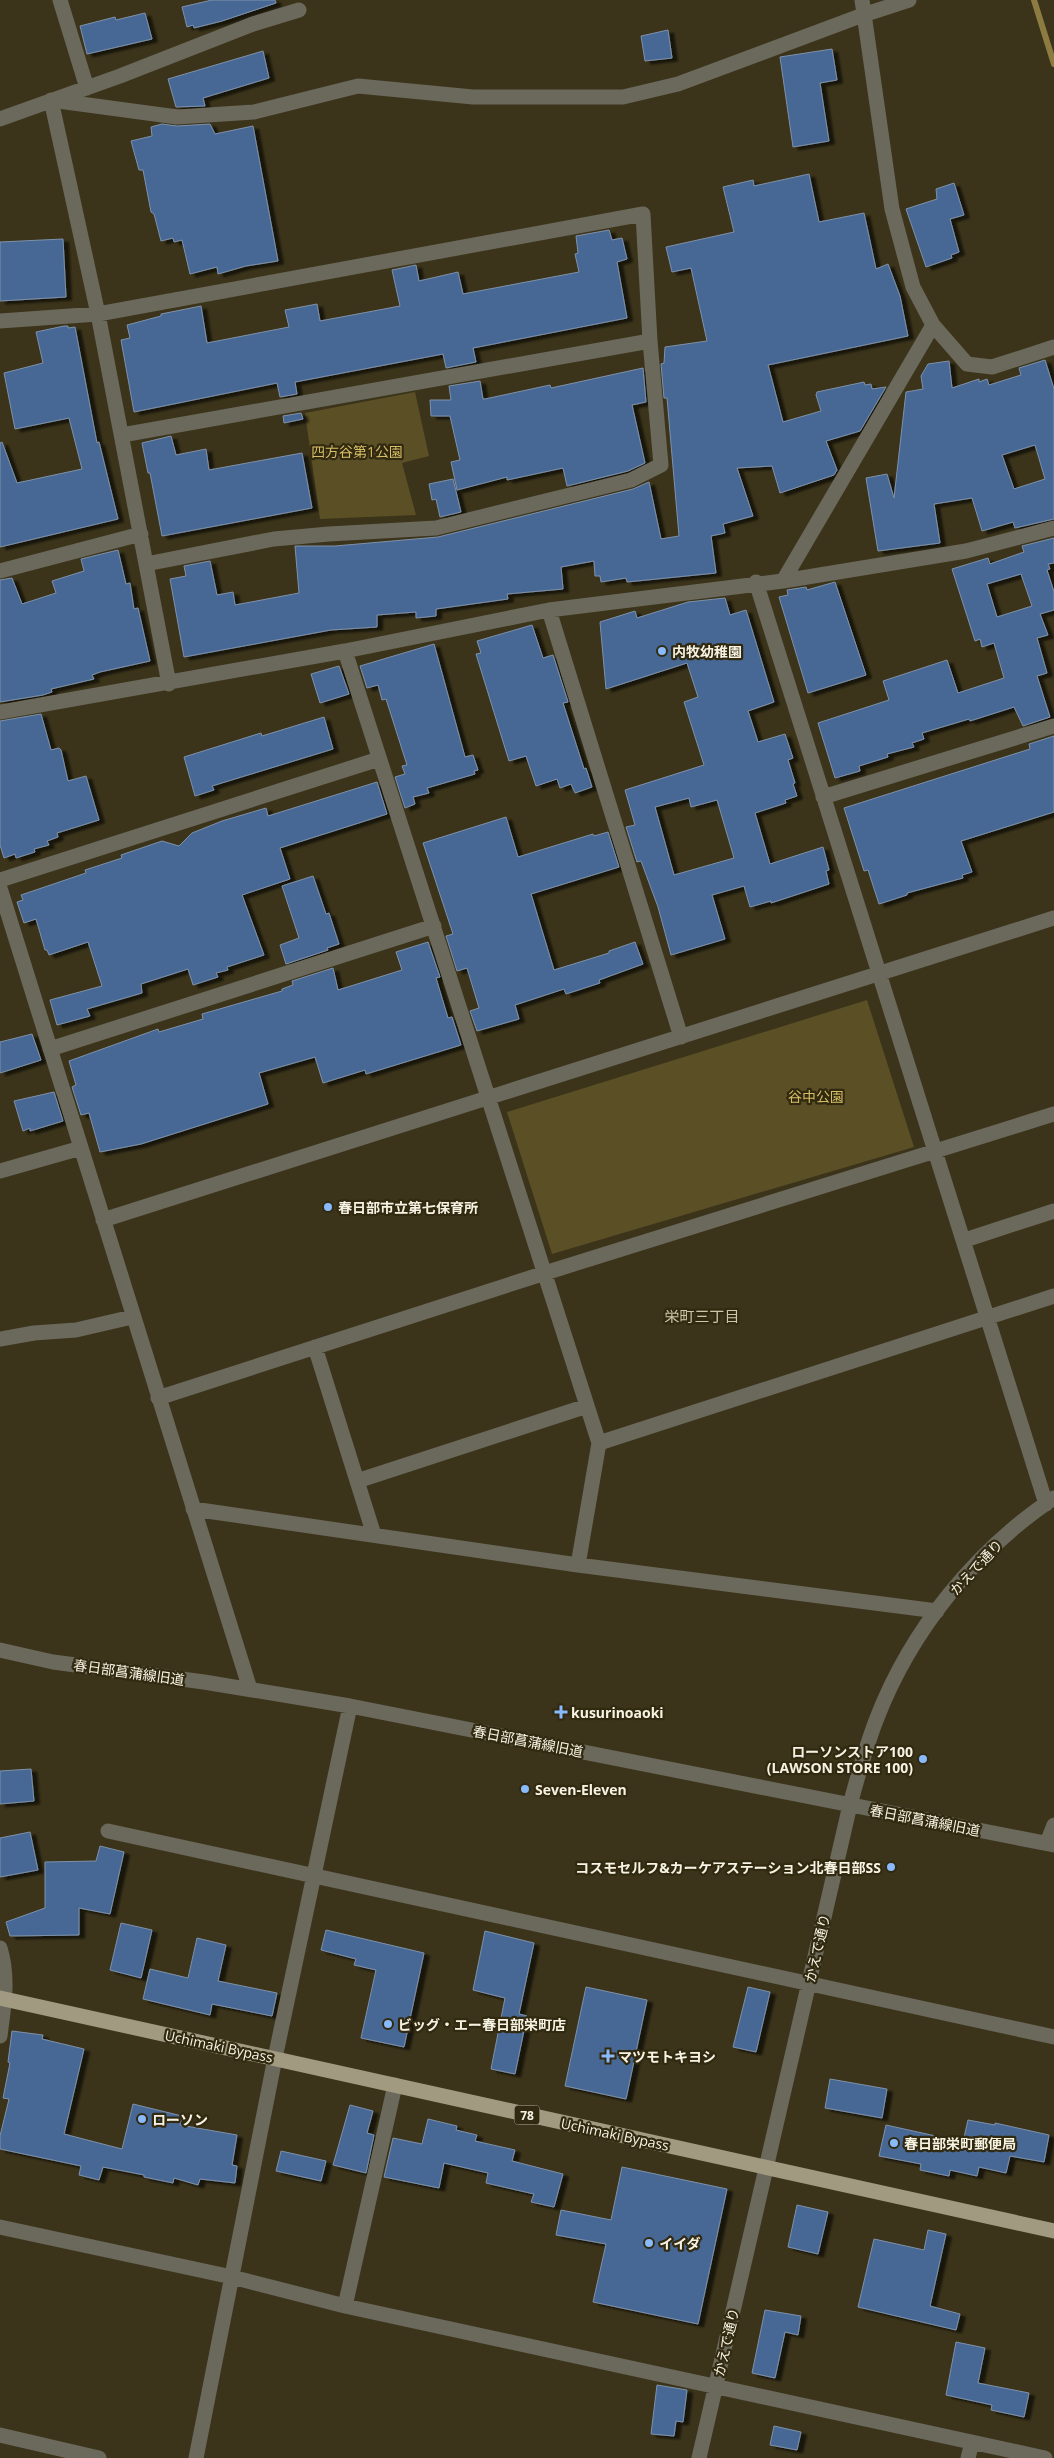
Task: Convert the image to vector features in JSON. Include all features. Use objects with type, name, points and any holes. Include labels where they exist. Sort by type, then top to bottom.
[{"type":"main road","name":"Uchimaki Bypass","points":[[3,1998],[1054,2231]]},
{"type":"street","points":[[60,0],[87,88]]},
{"type":"street","points":[[51,100],[177,117],[254,112],[358,86],[473,97],[622,97],[678,84],[862,7],[909,0]]},
{"type":"street","points":[[862,7],[892,209],[913,287],[933,325],[967,364],[992,367],[1054,347]]},
{"type":"street","points":[[0,119],[87,88],[253,24],[298,10]]},
{"type":"street","points":[[51,100],[98,314],[169,684]]},
{"type":"street","points":[[0,321],[98,314],[643,214],[650,341],[661,465],[632,480],[436,528],[329,534],[274,540],[146,564]]},
{"type":"street","points":[[783,580],[933,325]]},
{"type":"street","points":[[122,435],[650,341]]},
{"type":"street","points":[[0,712],[169,684],[549,610],[783,580],[966,551],[1054,528]]},
{"type":"street","points":[[0,571],[141,534]]},
{"type":"street","points":[[756,582],[879,974],[1050,1501]]},
{"type":"street","points":[[549,610],[681,1037]]},
{"type":"street","points":[[345,651],[599,1443],[578,1565]]},
{"type":"street","points":[[823,797],[1054,726]]},
{"type":"street","points":[[0,880],[379,759]]},
{"type":"street","points":[[0,888],[132,1317],[250,1689]]},
{"type":"street","points":[[103,1220],[489,1099],[1054,918]]},
{"type":"street","points":[[50,1049],[434,926]]},
{"type":"street","points":[[158,1398],[545,1273],[1054,1114]]},
{"type":"street","points":[[0,1171],[80,1148]]},
{"type":"street","points":[[965,1240],[1054,1211]]},
{"type":"street","points":[[599,1443],[1054,1296]]},
{"type":"street","points":[[0,1339],[34,1333],[76,1330],[132,1317]]},
{"type":"street","points":[[315,1347],[374,1536]]},
{"type":"street","points":[[357,1480],[587,1406]]},
{"type":"street","name":"かえで通り","points":[[699,2458],[850,1805],[862,1759],[877,1716],[897,1675],[937,1611],[962,1580],[991,1549],[1016,1526],[1050,1501]]},
{"type":"street","points":[[192,1509],[578,1565],[937,1611]]},
{"type":"street","name":"春日部菖蒲線旧道","points":[[0,1650],[53,1662],[250,1689],[350,1706],[1051,1844]]},
{"type":"street","points":[[196,2458],[275,2058],[350,1706]]},
{"type":"street","points":[[1051,1844],[1054,1825]]},
{"type":"street","points":[[108,1831],[1054,2038]]},
{"type":"street","points":[[0,1948],[5,1965],[0,2036]]},
{"type":"street","points":[[345,2306],[395,2085]]},
{"type":"street","points":[[0,2227],[232,2277],[345,2306],[1045,2458]]},
{"type":"street","points":[[0,2435],[99,2458]]},
{"type":"street","points":[[968,2458],[972,2442]]},
{"type":"green space","name":"四方谷第1公園","points":[[415,392],[429,456],[402,463],[416,515],[320,519],[305,413]]},
{"type":"green space","name":"谷中公園","points":[[867,1000],[914,1147],[552,1254],[507,1112]]},
{"type":"building","points":[[212,0],[275,0],[276,3],[222,21],[194,28],[193,25],[187,27],[182,7]]},
{"type":"building","points":[[145,13],[152,39],[87,54],[80,26],[115,17],[116,20]]},
{"type":"building","points":[[668,30],[672,58],[645,61],[641,36]]},
{"type":"building","points":[[832,49],[837,80],[820,83],[829,141],[793,147],[780,57]]},
{"type":"building","points":[[263,51],[269,78],[203,98],[205,106],[176,107],[168,79]]},
{"type":"building","points":[[162,124],[177,126],[210,124],[215,134],[253,126],[278,261],[246,266],[218,274],[217,267],[190,274],[182,240],[174,242],[173,238],[161,241],[154,214],[151,212],[143,170],[139,170],[131,141],[152,136],[151,127]]},
{"type":"building","points":[[809,174],[819,222],[864,213],[876,269],[888,264],[900,296],[908,336],[768,365],[783,422],[821,411],[816,395],[817,392],[864,382],[865,385],[871,384],[872,389],[886,387],[860,431],[826,441],[837,470],[834,475],[780,493],[772,466],[737,468],[753,516],[723,524],[725,533],[711,536],[716,573],[627,582],[626,578],[601,582],[600,576],[595,576],[594,561],[561,567],[563,589],[507,594],[508,599],[436,609],[436,616],[416,618],[416,612],[377,615],[377,627],[331,630],[184,657],[170,579],[186,576],[184,566],[210,561],[217,595],[233,592],[235,605],[299,593],[295,546],[335,546],[438,537],[633,489],[649,482],[661,539],[679,536],[667,398],[664,398],[661,364],[664,363],[665,347],[707,341],[691,268],[672,272],[666,247],[734,232],[723,187],[753,180],[754,186]]},
{"type":"building","points":[[954,183],[964,215],[950,219],[959,252],[951,255],[952,258],[926,267],[906,209],[937,199],[936,189]]},
{"type":"building","points":[[609,230],[612,240],[622,238],[627,259],[617,262],[627,318],[473,348],[476,362],[446,368],[443,354],[295,382],[297,394],[280,397],[277,383],[134,412],[121,340],[130,338],[127,325],[161,316],[161,314],[201,306],[207,343],[289,327],[285,310],[317,304],[320,321],[400,306],[392,270],[416,265],[419,281],[458,272],[463,294],[579,272],[575,254],[578,253],[576,236]]},
{"type":"building","points":[[63,239],[66,297],[0,301],[0,242]]},
{"type":"building","points":[[68,326],[68,328],[75,327],[97,443],[99,442],[118,519],[0,547],[0,443],[2,442],[17,483],[82,469],[69,418],[15,429],[4,373],[43,363],[36,332]]},
{"type":"building","points":[[1045,360],[1054,389],[1054,519],[1015,528],[1013,522],[982,531],[972,498],[934,504],[940,543],[878,551],[866,478],[887,474],[894,498],[906,392],[923,389],[921,376],[928,364],[949,361],[952,388],[979,379],[979,382],[987,379],[989,385],[1021,375],[1019,368]],"holes":[[[1035,445],[1045,479],[1014,489],[1002,455]]]},
{"type":"building","points":[[643,368],[646,402],[632,405],[645,463],[628,471],[567,486],[563,468],[507,480],[507,477],[457,490],[451,462],[460,460],[450,416],[431,416],[430,400],[451,400],[449,386],[480,381],[483,399],[485,399],[550,385],[551,388]]},
{"type":"building","points":[[301,413],[303,419],[284,423],[283,416]]},
{"type":"building","points":[[171,436],[176,455],[206,449],[209,470],[302,453],[312,508],[162,536],[150,473],[148,473],[142,443]]},
{"type":"building","points":[[453,479],[461,512],[440,517],[436,499],[432,500],[429,484]]},
{"type":"building","points":[[1054,538],[1054,563],[1048,564],[1050,569],[1047,570],[1054,592],[1054,610],[1040,614],[1048,635],[1037,638],[1047,673],[1037,676],[1050,717],[1023,726],[1014,707],[970,721],[969,719],[922,733],[924,739],[912,743],[914,747],[887,754],[888,757],[859,766],[860,771],[835,778],[818,723],[889,700],[883,681],[947,660],[958,693],[1004,678],[994,643],[982,647],[980,639],[975,641],[952,569],[988,558],[990,564],[1024,552],[1022,546]],"holes":[[[1021,574],[1032,606],[997,617],[987,584]]]},
{"type":"building","points":[[118,550],[126,584],[130,583],[134,609],[138,608],[150,661],[100,672],[92,675],[94,679],[51,689],[52,692],[43,695],[0,702],[0,580],[12,578],[22,604],[56,593],[52,581],[84,571],[81,559]]},
{"type":"building","points":[[835,582],[866,675],[808,693],[779,597],[788,595],[787,590],[806,587],[807,590]]},
{"type":"building","points":[[725,598],[730,615],[746,610],[774,702],[748,711],[758,742],[785,734],[793,758],[788,760],[797,796],[785,800],[786,803],[755,813],[770,864],[823,847],[829,870],[826,871],[829,884],[771,903],[771,901],[750,907],[744,886],[712,895],[725,939],[671,955],[658,907],[641,861],[637,862],[626,827],[635,825],[625,790],[704,765],[684,702],[698,697],[687,663],[606,689],[600,622],[635,611],[637,618],[688,602]],"holes":[[[689,798],[691,807],[717,800],[734,858],[674,875],[655,807]]]},
{"type":"building","points":[[532,625],[543,658],[553,655],[568,702],[563,703],[584,769],[586,768],[592,787],[575,793],[571,784],[560,788],[557,779],[536,786],[526,756],[509,761],[476,654],[481,653],[477,641]]},
{"type":"building","points":[[434,644],[465,757],[473,755],[478,770],[474,771],[475,774],[427,788],[429,793],[413,797],[415,804],[405,808],[395,777],[405,774],[402,766],[407,765],[386,699],[382,700],[378,685],[367,688],[360,666]]},
{"type":"building","points":[[339,666],[349,694],[320,703],[311,674]]},
{"type":"building","points":[[41,714],[51,750],[59,748],[61,750],[68,781],[86,776],[99,820],[57,833],[58,837],[47,841],[49,845],[34,849],[35,852],[16,858],[15,854],[4,858],[0,845],[0,721]]},
{"type":"building","points":[[324,717],[333,749],[212,786],[214,790],[195,796],[184,757],[261,733],[262,736]]},
{"type":"building","points":[[1054,736],[1054,812],[961,841],[972,872],[962,875],[963,878],[907,893],[907,895],[879,904],[868,870],[864,871],[844,808],[1030,749],[1029,744]]},
{"type":"building","points":[[377,782],[387,814],[280,848],[290,879],[242,895],[264,955],[227,967],[228,970],[216,973],[218,977],[193,985],[188,969],[141,984],[142,993],[87,1009],[90,1016],[57,1025],[50,1000],[102,986],[88,942],[49,955],[47,950],[45,950],[36,919],[24,923],[17,902],[23,900],[21,895],[86,873],[85,870],[122,858],[121,855],[162,841],[179,846],[192,833],[222,821],[266,808],[268,816]]},
{"type":"building","points":[[506,817],[518,857],[593,834],[594,836],[608,832],[619,867],[531,894],[554,970],[609,953],[609,951],[635,942],[643,964],[599,980],[600,983],[566,994],[564,989],[515,1005],[519,1019],[477,1031],[470,1011],[479,1008],[467,968],[457,971],[446,936],[453,934],[423,843]]},
{"type":"building","points":[[313,876],[326,914],[329,913],[339,944],[327,948],[328,950],[286,964],[280,945],[299,938],[282,886]]},
{"type":"building","points":[[428,942],[440,977],[436,978],[448,1018],[452,1017],[461,1045],[366,1074],[365,1070],[323,1083],[315,1057],[259,1073],[268,1104],[141,1144],[100,1152],[89,1113],[81,1115],[72,1087],[76,1085],[69,1061],[158,1029],[159,1032],[203,1019],[202,1014],[282,991],[282,989],[293,985],[292,981],[333,968],[338,990],[402,970],[396,952]]},
{"type":"building","points":[[32,1034],[41,1060],[0,1073],[0,1042]]},
{"type":"building","points":[[54,1092],[63,1121],[30,1131],[30,1128],[23,1131],[14,1101]]},
{"type":"building","points":[[31,1769],[34,1801],[0,1804],[0,1771]]},
{"type":"building","points":[[30,1832],[38,1870],[0,1877],[0,1838]]},
{"type":"building","points":[[100,1846],[124,1852],[110,1914],[79,1908],[79,1935],[10,1936],[6,1922],[45,1908],[45,1862],[96,1861]]},
{"type":"building","points":[[121,1923],[152,1930],[141,1978],[110,1970]]},
{"type":"building","points":[[326,1930],[424,1953],[404,2047],[361,2038],[376,1970],[354,1965],[356,1959],[321,1950]]},
{"type":"building","points":[[485,1931],[534,1943],[519,2014],[527,2016],[515,2074],[491,2069],[505,1998],[473,1990]]},
{"type":"building","points":[[197,1938],[226,1945],[218,1981],[277,1993],[272,2016],[212,2004],[210,2015],[143,1999],[150,1969],[188,1978]]},
{"type":"building","points":[[586,1987],[647,2000],[626,2099],[565,2086]]},
{"type":"building","points":[[748,1987],[770,1992],[756,2052],[733,2047]]},
{"type":"building","points":[[12,2031],[43,2035],[42,2039],[84,2049],[64,2134],[122,2149],[133,2104],[182,2116],[180,2125],[237,2135],[232,2165],[237,2166],[235,2183],[200,2179],[198,2185],[174,2178],[173,2183],[103,2167],[99,2180],[79,2175],[81,2166],[0,2149],[0,2136],[9,2099],[3,2098],[10,2063],[8,2062]]},
{"type":"building","points":[[830,2079],[887,2089],[882,2118],[825,2108]]},
{"type":"building","points":[[350,2105],[373,2111],[367,2133],[374,2135],[366,2173],[333,2165]]},
{"type":"building","points":[[428,2119],[457,2126],[456,2130],[477,2135],[475,2141],[515,2150],[512,2161],[563,2174],[554,2207],[531,2202],[534,2194],[486,2183],[488,2173],[444,2163],[439,2188],[384,2177],[393,2138],[422,2144]]},
{"type":"building","points":[[968,2120],[995,2125],[995,2123],[1049,2135],[1044,2162],[1010,2156],[1006,2173],[979,2167],[977,2176],[950,2170],[949,2176],[920,2170],[921,2164],[879,2156],[886,2125],[963,2142]]},
{"type":"building","points":[[281,2151],[326,2161],[321,2181],[276,2171]]},
{"type":"building","points":[[622,2167],[727,2189],[698,2324],[593,2302],[606,2244],[556,2235],[561,2210],[611,2220]]},
{"type":"building","points":[[797,2205],[828,2212],[818,2254],[788,2247]]},
{"type":"building","points":[[928,2230],[946,2234],[930,2306],[960,2314],[956,2330],[858,2307],[874,2239],[924,2250]]},
{"type":"building","points":[[765,2310],[801,2316],[798,2335],[785,2332],[775,2378],[752,2373]]},
{"type":"building","points":[[956,2342],[985,2348],[978,2383],[1029,2393],[1024,2417],[991,2410],[992,2405],[946,2395]]},
{"type":"building","points":[[657,2385],[687,2390],[683,2422],[676,2421],[674,2436],[651,2434]]},
{"type":"building","points":[[774,2426],[801,2432],[797,2450],[770,2445]]},
{"type":"waterway","points":[[1034,0],[1054,64]]},
{"type":"place","name":"内牧幼稚園","points":[[662,651]]},
{"type":"place","name":"春日部市立第七保育所","points":[[328,1207]]},
{"type":"place","name":"kusurinoaoki","points":[[561,1712]]},
{"type":"place","name":"ローソンストア100 (LAWSON STORE 100)","points":[[923,1759]]},
{"type":"place","name":"Seven-Eleven","points":[[525,1789]]},
{"type":"place","name":"コスモセルフ&カーケアステーション北春日部SS","points":[[891,1867]]},
{"type":"place","name":"ビッグ・エー春日部栄町店","points":[[388,2024]]},
{"type":"place","name":"マツモトキヨシ","points":[[608,2056]]},
{"type":"place","name":"ローソン","points":[[142,2119]]},
{"type":"place","name":"春日部栄町郵便局","points":[[894,2143]]},
{"type":"place","name":"イイダ","points":[[649,2243]]},
{"type":"district","name":"栄町三丁目","points":[[702,1316]]}]
